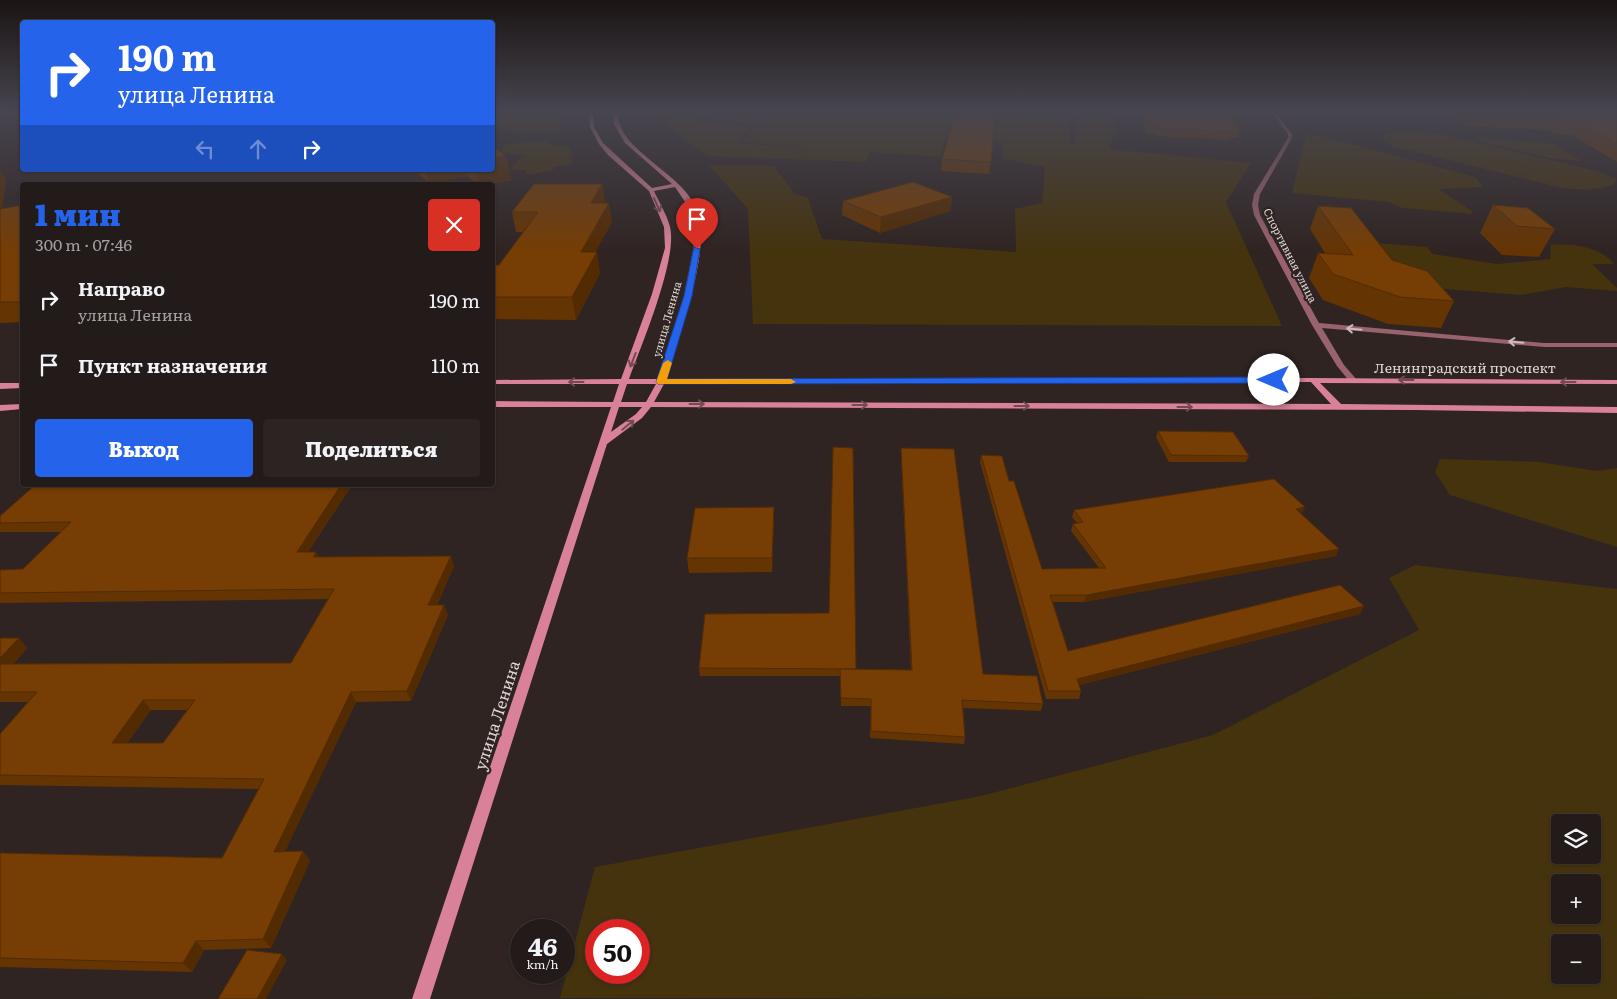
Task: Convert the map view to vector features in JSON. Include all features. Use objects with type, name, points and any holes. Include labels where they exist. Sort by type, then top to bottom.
[{"type":"street","name":"улица Ленина","points":[[421,999],[616,404],[656,294],[668,248],[668,227],[650,190],[615,159]]},
{"type":"street","name":"улица Ленина","points":[[604,442],[626,427],[649,404],[661,382],[688,296],[699,235],[695,212],[677,186],[646,159]]},
{"type":"street","name":"Спортивная улица","points":[[1278,159],[1257,194],[1254,205],[1257,215],[1316,325],[1341,366],[1353,380]]},
{"type":"street","points":[[650,190],[677,186]]},
{"type":"street","points":[[1316,325],[1544,345],[1617,345]]},
{"type":"street","points":[[1313,380],[1338,407]]},
{"type":"street","name":"Ленинградский проспект","points":[[495,382],[1313,380],[1617,382]]},
{"type":"street","points":[[0,386],[20,386]]},
{"type":"street","points":[[495,404],[1338,407],[1617,410]]},
{"type":"street","points":[[0,408],[20,407]]},
{"type":"shaded area","points":[[519,159],[572,159],[572,164],[527,175],[525,170],[510,170]]},
{"type":"shaded area","points":[[777,159],[867,159],[865,162]]},
{"type":"shaded area","points":[[1004,159],[1206,159],[1251,163],[1226,202],[1282,326],[753,324],[748,209],[709,165],[774,166],[795,194],[808,198],[822,239],[1016,252],[1015,209],[1042,203],[1045,167]]},
{"type":"shaded area","points":[[1300,159],[1406,159],[1475,177],[1483,187],[1438,189],[1472,211],[1473,214],[1402,208],[1389,202],[1292,193]]},
{"type":"shaded area","points":[[1443,159],[1544,159],[1597,171],[1616,179],[1615,184],[1602,188],[1562,188]]},
{"type":"shaded area","points":[[1557,159],[1577,159],[1581,161]]},
{"type":"shaded area","points":[[1377,243],[1427,247],[1433,254],[1497,264],[1550,259],[1551,245],[1586,247],[1602,254],[1614,264],[1592,264],[1617,288],[1617,291],[1566,287],[1521,295],[1421,287],[1389,258]]},
{"type":"shaded area","points":[[1440,459],[1539,462],[1597,471],[1617,468],[1617,547],[1450,495],[1435,472]]},
{"type":"shaded area","points":[[1415,565],[1617,589],[1617,999],[560,998],[564,984],[575,984],[575,942],[595,867],[981,796],[1213,735],[1419,630],[1389,578]]},
{"type":"building","points":[[942,159],[991,159],[991,162]]},
{"type":"building","points":[[913,182],[952,197],[881,217],[843,201]]},
{"type":"building","points":[[534,184],[602,184],[591,203],[609,203],[581,252],[597,252],[572,297],[495,297],[495,265],[499,265],[538,212],[512,212]]},
{"type":"building","points":[[20,205],[20,302],[0,302],[0,209]]},
{"type":"building","points":[[1493,205],[1528,208],[1555,229],[1517,226]]},
{"type":"building","points":[[1318,206],[1351,208],[1392,260],[1427,271],[1454,301],[1400,297],[1333,274],[1318,253],[1353,255]]},
{"type":"building","points":[[1158,431],[1233,432],[1249,456],[1171,455]]},
{"type":"building","points":[[833,447],[853,448],[856,669],[699,668],[705,614],[829,613]]},
{"type":"building","points":[[901,448],[954,449],[983,674],[1037,676],[1043,704],[962,700],[965,737],[871,731],[871,699],[841,698],[840,669],[912,670]]},
{"type":"building","points":[[981,455],[1002,456],[1009,481],[1014,481],[1042,569],[1106,568],[1073,524],[1083,522],[1074,510],[1274,479],[1305,507],[1296,509],[1339,549],[1086,595],[1050,595],[1068,651],[1340,585],[1364,606],[1077,679],[1081,691],[1048,691]]},
{"type":"building","points":[[33,487],[340,487],[297,552],[316,552],[313,557],[451,556],[428,605],[444,605],[407,691],[351,692],[274,852],[303,851],[263,939],[196,941],[183,963],[0,958],[0,853],[222,858],[264,779],[0,775],[0,734],[37,692],[0,692],[0,664],[291,663],[334,589],[0,593],[0,570],[23,569],[71,522],[0,523],[0,516]],"holes":[[[143,700],[195,700],[163,743],[112,743]]]},
{"type":"building","points":[[774,507],[772,558],[687,558],[695,508]]},
{"type":"building","points":[[0,638],[19,638],[0,658]]},
{"type":"building","points":[[247,950],[282,954],[257,999],[218,999]]},
{"type":"slow traffic","points":[[668,363],[661,382],[791,382]]},
{"type":"route","points":[[697,249],[688,296],[661,382],[1274,380]]}]
